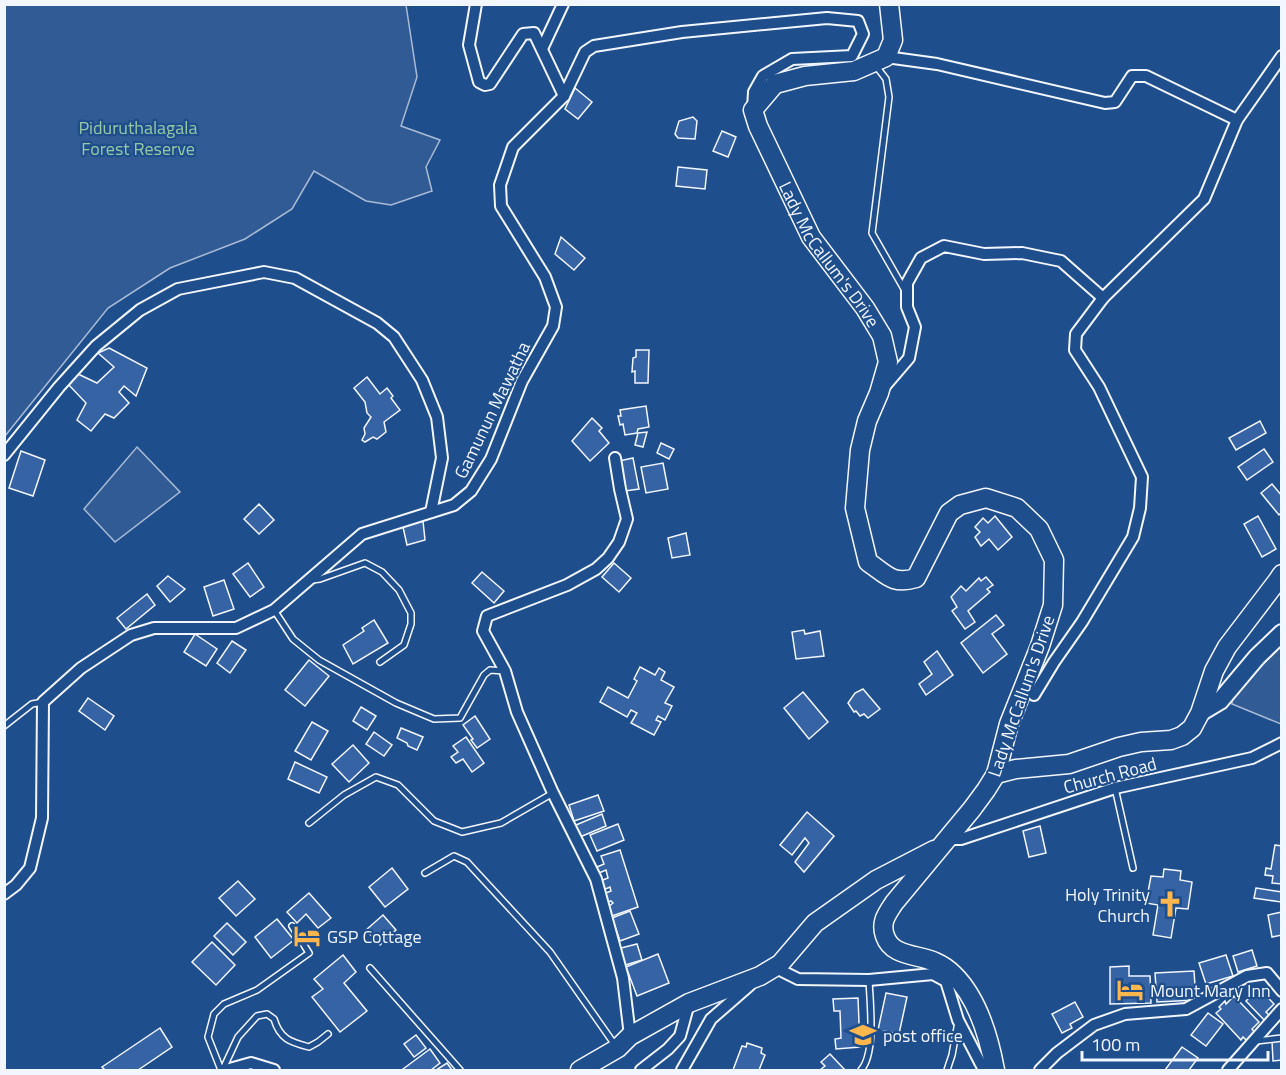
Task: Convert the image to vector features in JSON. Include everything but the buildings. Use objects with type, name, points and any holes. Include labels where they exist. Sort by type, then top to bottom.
[{"type":"main road","points":[[753,110],[775,84],[805,76],[854,70],[880,60],[893,40],[889,4]]},
{"type":"main road","name":"Lady McCallum's Drive","points":[[580,1071],[689,1004],[759,976],[780,964],[815,923],[876,880],[944,842],[996,774],[1009,724],[1040,646],[1053,605],[1054,560],[1039,529],[1017,508],[986,498],[960,505],[949,513],[916,578],[904,582],[892,579],[868,562],[855,508],[860,450],[867,422],[888,362],[882,336],[866,308],[811,237],[758,126],[753,110]]},
{"type":"main road","points":[[996,774],[1016,769],[1069,764],[1119,747],[1141,742],[1171,740],[1182,736],[1192,728],[1200,713],[1214,671],[1227,647],[1281,574]]},
{"type":"main road","points":[[1002,747],[1012,761],[1026,768]]},
{"type":"main road","points":[[944,842],[894,903],[882,924],[883,933],[886,941],[895,950],[945,967],[962,984],[980,1017],[995,1071]]},
{"type":"street","points":[[476,4],[469,45],[479,82],[485,85],[490,84],[523,33],[534,33],[564,96]]},
{"type":"street","points":[[542,49],[563,4]]},
{"type":"street","name":"Gamunun Mawatha","points":[[43,702],[81,668],[131,635],[154,628],[236,628],[274,610],[362,534],[454,505],[471,491],[491,459],[522,381],[553,326],[556,307],[545,278],[501,206],[500,185],[513,147],[564,96],[585,52],[594,46],[682,32],[827,18],[858,21],[863,34],[852,56],[792,59],[763,76],[754,92],[753,110]]},
{"type":"street","points":[[1034,695],[1082,622],[1133,537],[1140,508],[1142,477],[1100,387],[1075,350],[1076,334],[1103,298],[1204,199],[1237,120],[1281,56]]},
{"type":"street","points":[[880,60],[938,64],[1105,103],[1115,102],[1132,76],[1146,76],[1237,120]]},
{"type":"street","points":[[879,393],[909,358],[915,327],[907,307],[907,284],[921,258],[944,246],[984,254],[1022,253],[1061,261],[1103,298]]},
{"type":"street","points":[[4,455],[96,345],[140,310],[178,289],[264,272],[295,278],[377,323],[394,337],[422,380],[437,417],[442,458],[431,512]]},
{"type":"street","points":[[615,458],[627,519],[619,542],[608,558],[596,569],[567,585],[487,616],[483,631],[505,671],[517,712],[553,793],[596,879],[623,978],[624,1042]]},
{"type":"street","points":[[1200,713],[1221,701],[1257,657],[1281,633]]},
{"type":"street","points":[[4,894],[16,885],[30,868],[42,818],[43,702]]},
{"type":"street","name":"Church Road","points":[[944,842],[961,839],[1115,788],[1252,758],[1281,743]]},
{"type":"street","points":[[780,964],[782,972],[798,979],[869,980],[933,974],[946,981],[958,1020],[984,1071]]},
{"type":"street","points":[[1041,1071],[1057,1053],[1094,1025],[1125,1014],[1186,1009],[1247,976],[1267,973],[1281,990]]},
{"type":"street","points":[[682,1071],[711,1020],[759,976]]},
{"type":"street","points":[[641,1071],[680,1036],[689,1004]]},
{"type":"street","points":[[1228,1071],[1281,1009]]},
{"type":"street","points":[[223,1071],[251,1063],[274,1071]]},
{"type":"lane","points":[[880,60],[889,97],[872,233],[907,293]]},
{"type":"lane","points":[[308,581],[365,563],[382,572],[399,590],[411,613],[411,624],[404,645],[380,662]]},
{"type":"lane","points":[[274,610],[293,639],[319,660],[396,703],[434,719],[460,718],[484,675],[489,670],[505,671]]},
{"type":"lane","points":[[4,726],[32,704],[43,702]]},
{"type":"lane","points":[[309,823],[344,795],[376,777],[398,785],[434,820],[462,832],[501,823],[553,793]]},
{"type":"lane","points":[[1115,788],[1132,868]]},
{"type":"lane","points":[[425,873],[454,856],[467,862],[550,952],[624,1042]]},
{"type":"lane","points":[[223,1071],[208,1037],[214,1014],[224,1004],[257,990],[309,953],[292,926]]},
{"type":"lane","points":[[370,968],[460,1071]]},
{"type":"lane","points":[[861,1071],[867,1060],[871,1040],[869,980]]},
{"type":"lane","points":[[223,1071],[238,1037],[258,1016],[267,1014],[274,1019],[277,1028],[289,1042],[309,1047],[328,1034]]},
{"type":"lane","points":[[947,1071],[958,1020]]},
{"type":"lane","points":[[1254,1042],[1281,1038]]},
{"type":"shaded area","name":"Piduruthalagala Forest Reserve","points":[[5,4],[406,5],[417,77],[401,126],[440,140],[426,167],[432,191],[391,205],[366,201],[314,171],[292,209],[245,239],[170,268],[108,308],[5,436]]},
{"type":"shaded area","points":[[137,447],[180,492],[115,542],[84,509]]},
{"type":"shaded area","points":[[1281,646],[1281,724],[1232,704],[1232,696]]},
{"type":"place","name":"Holy Trinity Church","points":[[1170,904]]},
{"type":"place","name":"GSP Cottage","points":[[307,936]]},
{"type":"place","name":"Mount Mary Inn","points":[[1130,990]]},
{"type":"place","name":"post office","points":[[863,1035]]}]
